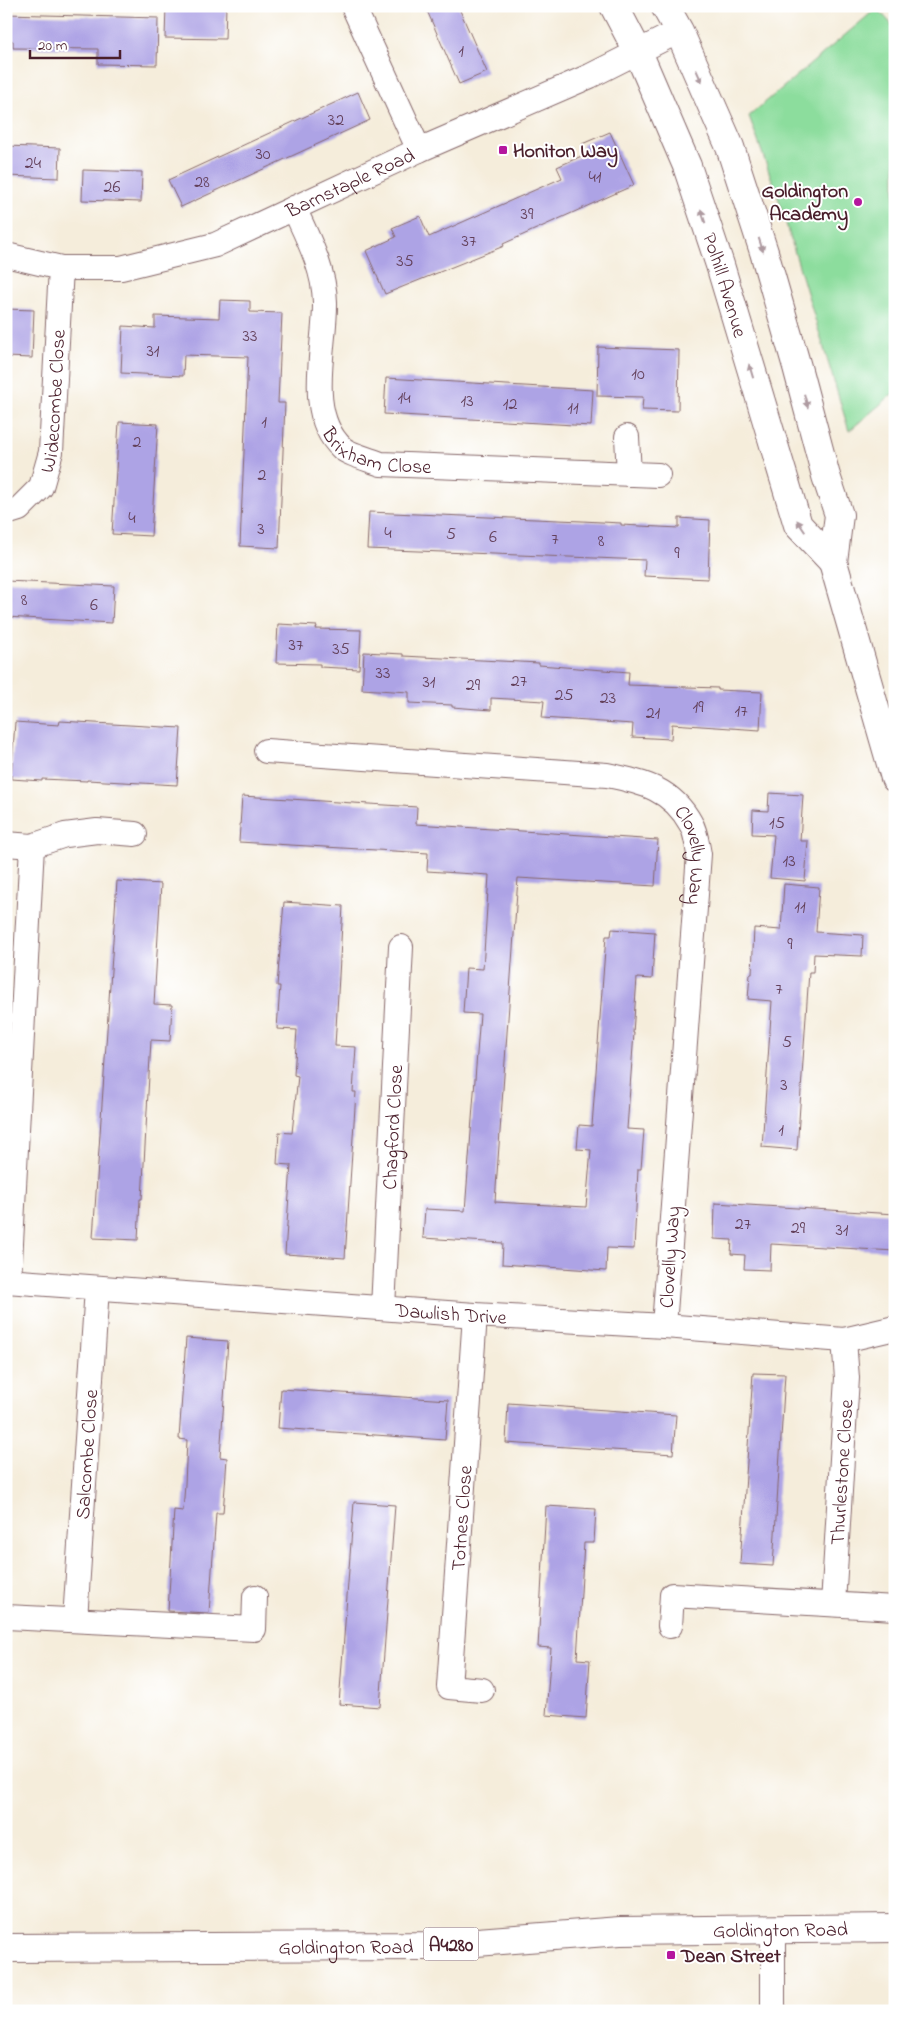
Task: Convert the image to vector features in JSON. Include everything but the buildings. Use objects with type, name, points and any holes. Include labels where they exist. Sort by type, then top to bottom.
[{"type":"street","points":[[353,6],[419,150]]},
{"type":"street","name":"Polhill Avenue","points":[[614,6],[638,52],[687,166],[720,265],[798,525],[833,562]]},
{"type":"street","name":"Polhill Avenue","points":[[665,6],[679,31],[730,147],[764,252],[826,476],[839,515],[833,562],[895,778]]},
{"type":"street","name":"Barnstaple Road","points":[[6,255],[61,268],[121,268],[215,245],[419,150],[590,76],[679,31]]},
{"type":"street","name":"Brixham Close","points":[[294,208],[319,263],[325,301],[320,398],[326,426],[343,449],[380,464],[658,475]]},
{"type":"street","name":"Widecombe Close","points":[[6,513],[19,509],[41,488],[51,452],[61,268]]},
{"type":"street","points":[[627,437],[629,474]]},
{"type":"street","name":"Clovelly Way","points":[[266,751],[607,776],[639,781],[661,791],[679,806],[688,819],[692,825],[699,854],[664,1326]]},
{"type":"street","points":[[6,844],[32,846],[65,835],[98,831],[135,834]]},
{"type":"street","points":[[8,1281],[32,846]]},
{"type":"street","name":"Chagford Close","points":[[383,1308],[401,947]]},
{"type":"street","name":"Dawlish Drive","points":[[8,1281],[844,1340],[895,1328]]},
{"type":"street","name":"Salcombe Close","points":[[75,1620],[97,1288]]},
{"type":"street","name":"Totnes Close","points":[[475,1315],[449,1687],[482,1690]]},
{"type":"street","name":"Thurlestone Close","points":[[833,1604],[847,1378],[844,1340]]},
{"type":"street","points":[[670,1626],[672,1595],[895,1608]]},
{"type":"street","points":[[6,1617],[254,1629],[255,1597]]},
{"type":"street","name":"Goldington Road","points":[[6,1948],[425,1946],[620,1931],[895,1928]]},
{"type":"street","points":[[773,1929],[773,2011]]},
{"type":"green space","points":[[877,8],[895,28],[895,392],[849,431],[778,197],[749,116]]},
{"type":"place","name":"Honiton Way","points":[[503,150]]},
{"type":"place","name":"Goldington Academy","points":[[858,202]]},
{"type":"place","name":"Dean Street","points":[[671,1955]]}]
